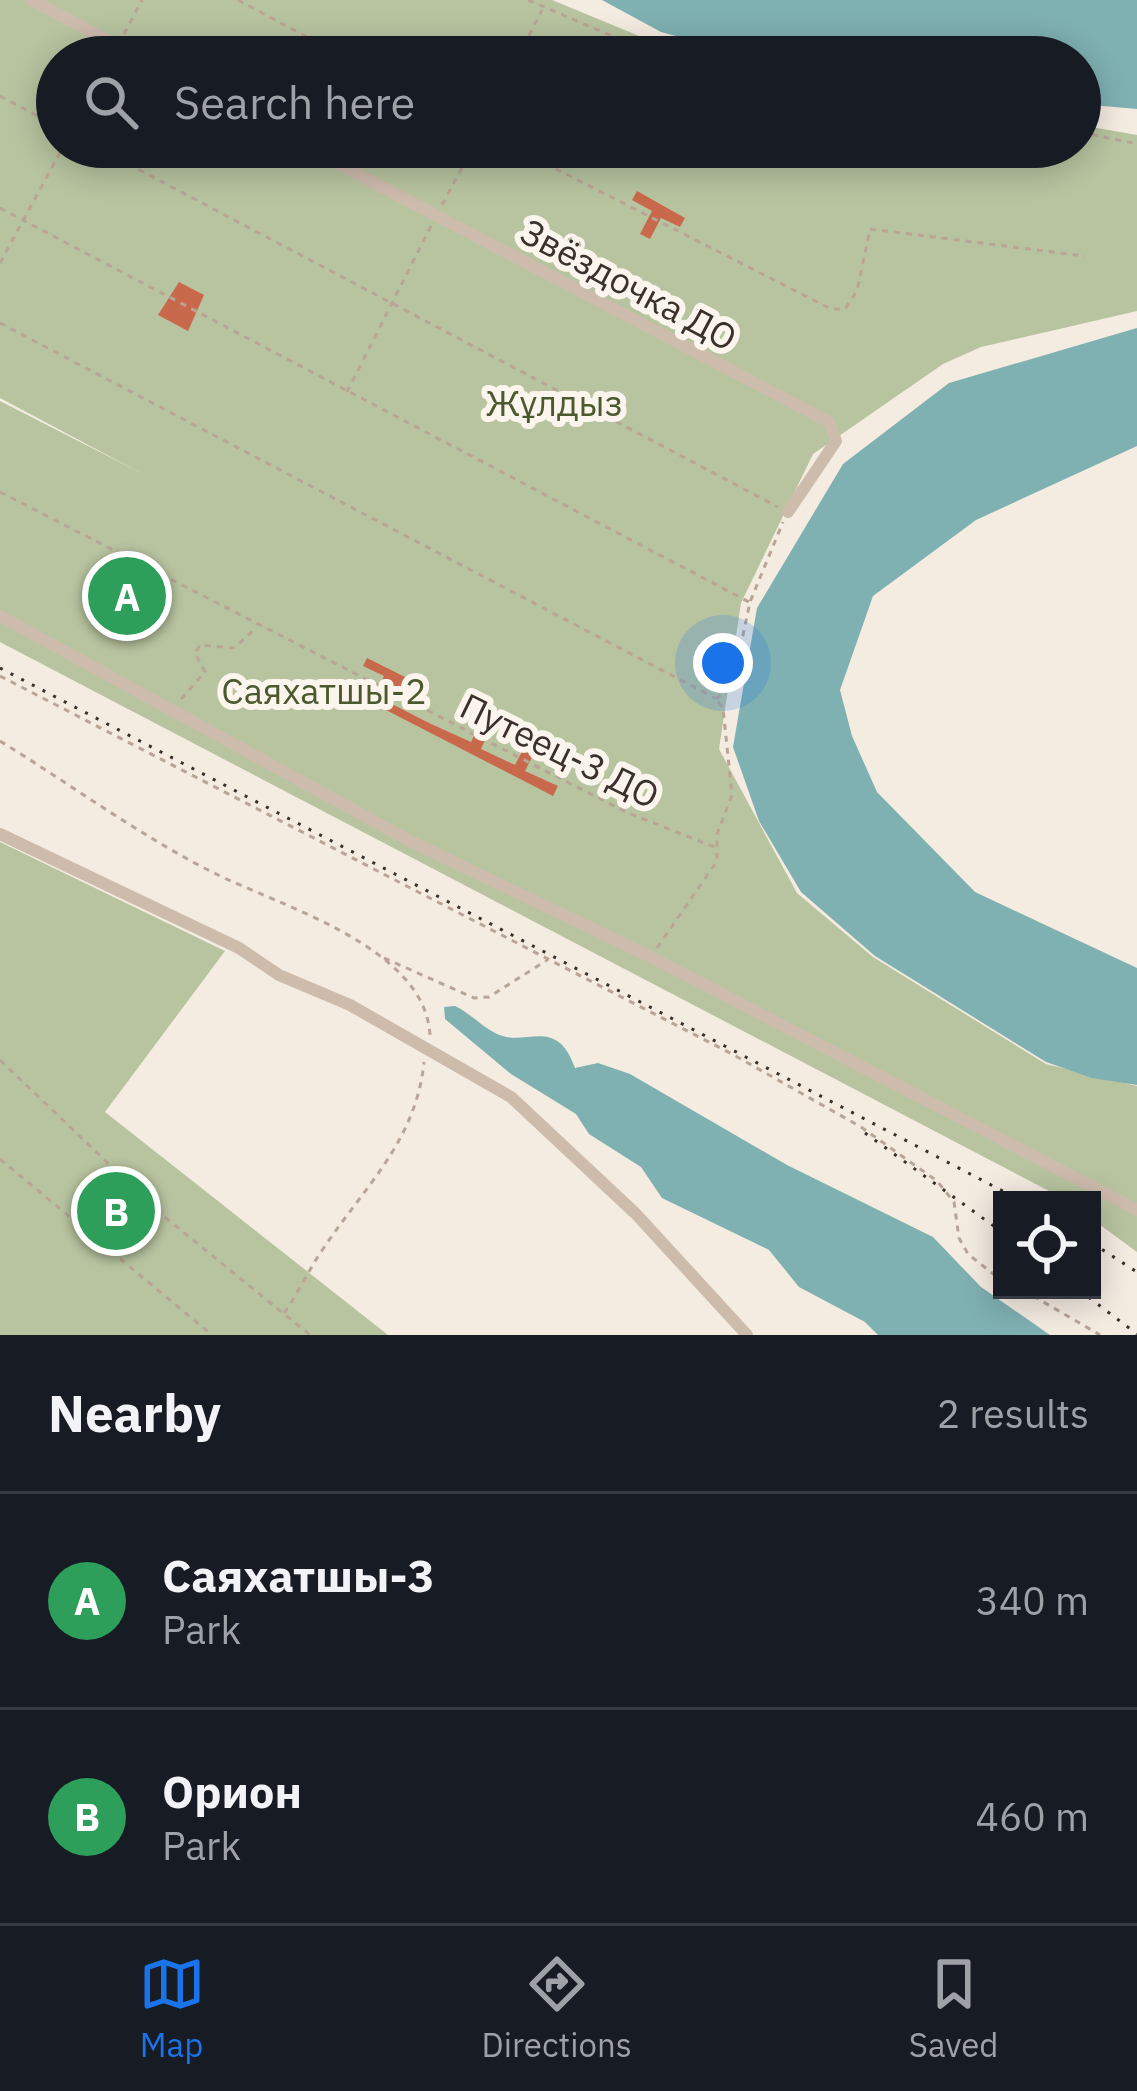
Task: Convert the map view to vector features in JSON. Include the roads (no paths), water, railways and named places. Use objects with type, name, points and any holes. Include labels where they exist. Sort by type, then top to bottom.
[{"type":"street","points":[[31,0],[101,36]]},
{"type":"street","name":"Звёздочка ДО","points":[[345,168],[829,422],[836,441],[788,512]]},
{"type":"street","points":[[0,616],[174,707],[412,842],[651,957],[1137,1210]]},
{"type":"street","points":[[0,834],[426,1044],[511,1097],[554,1132],[747,1335]]},
{"type":"water","points":[[602,0],[1137,0],[1137,109],[1101,106],[1101,36],[676,36]]},
{"type":"water","points":[[1137,328],[1137,446],[976,520],[873,596],[840,690],[852,736],[877,792],[975,892],[1137,968],[1137,1085],[1092,1078],[1046,1062],[875,956],[801,892],[759,821],[733,747],[757,608],[843,464],[949,383]]},
{"type":"water","points":[[455,1006],[506,1037],[549,1037],[559,1042],[575,1068],[598,1063],[630,1074],[787,1165],[933,1237],[993,1299],[1050,1335],[878,1335],[865,1322],[799,1287],[769,1250],[662,1198],[641,1167],[589,1134],[576,1114],[511,1074],[445,1019],[444,1007]]},
{"type":"railway","points":[[0,668],[1003,1191]]},
{"type":"railway","points":[[865,1133],[993,1225]]},
{"type":"railway","points":[[1101,1249],[1137,1272]]},
{"type":"railway","points":[[1091,1299],[1137,1334]]},
{"type":"place","name":"Саяхатшы-3","points":[[127,596]]},
{"type":"place","name":"Орион","points":[[116,1211]]},
{"type":"park label","name":"Жұлдыз","points":[[554,402]]},
{"type":"park label","name":"Саяхатшы-2","points":[[324,690]]}]
